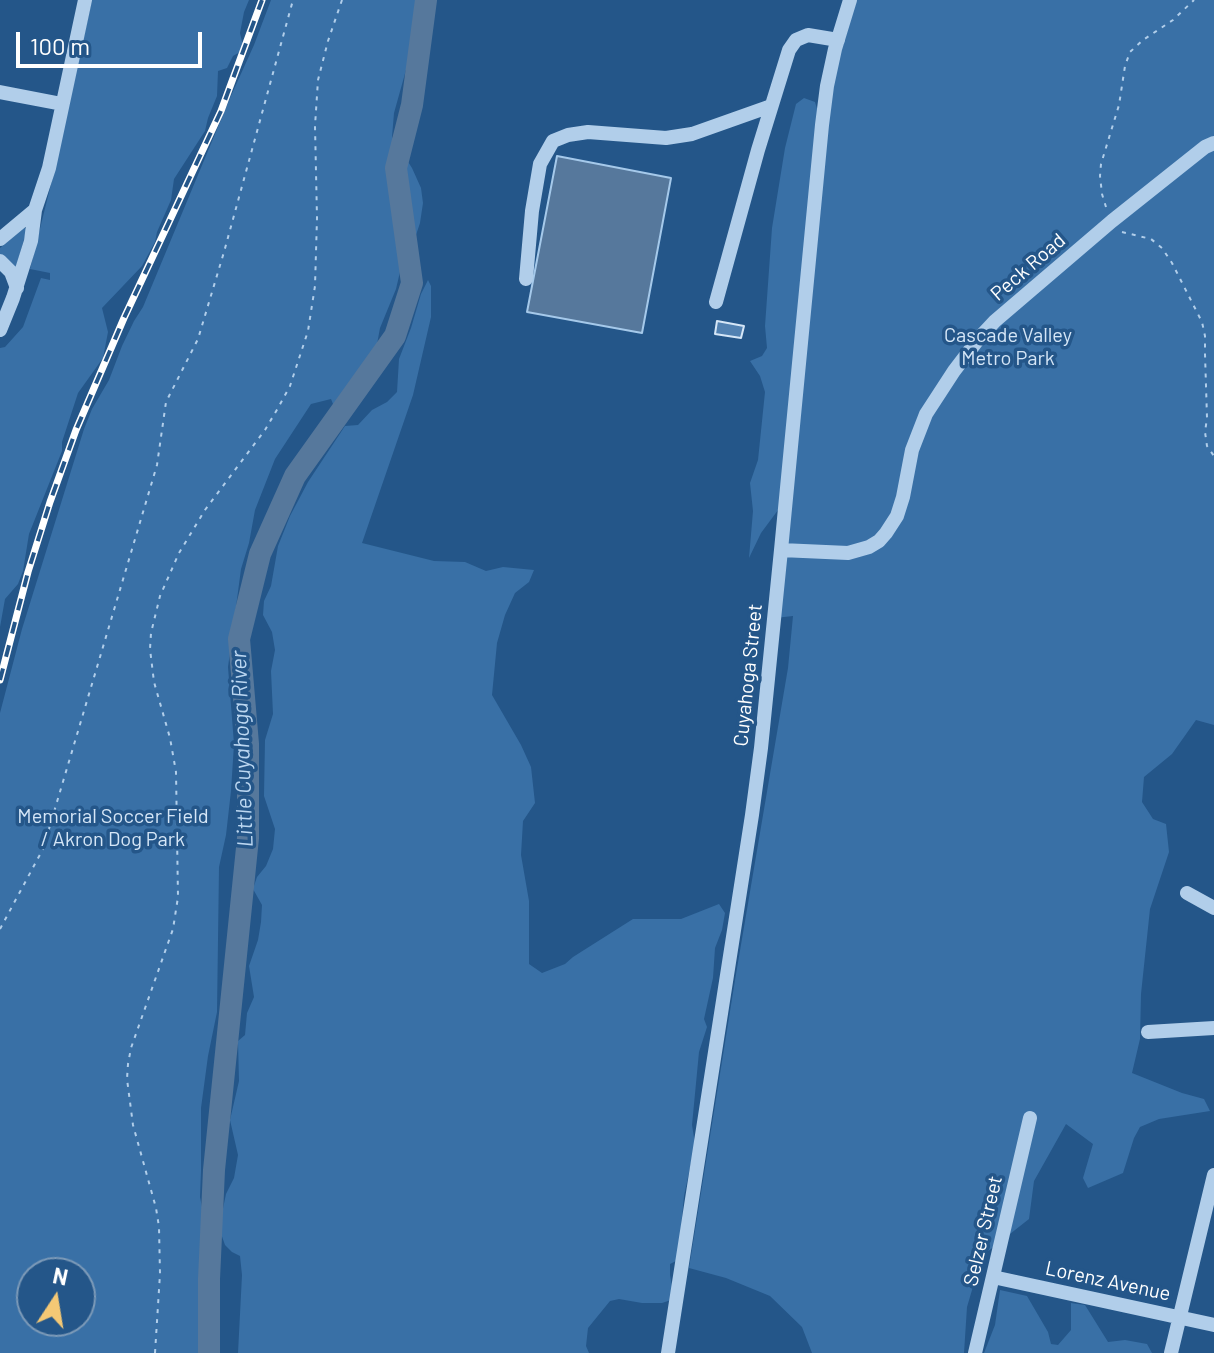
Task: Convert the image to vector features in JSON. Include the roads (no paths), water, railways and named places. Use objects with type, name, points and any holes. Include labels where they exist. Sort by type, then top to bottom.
[{"type":"street","points":[[0,330],[31,241],[35,210],[49,168],[85,0]]},
{"type":"street","name":"Cuyahoga Street","points":[[668,1353],[752,815],[822,125],[827,86],[850,0]]},
{"type":"street","points":[[716,302],[789,50],[796,40],[808,35],[838,40]]},
{"type":"street","points":[[0,92],[62,104]]},
{"type":"street","points":[[526,279],[540,164],[553,141],[588,132],[666,138],[692,134],[771,106]]},
{"type":"street","name":"Peck Road","points":[[781,550],[848,553],[879,541],[897,516],[912,450],[926,414],[954,371],[995,321],[1112,221],[1214,143]]},
{"type":"street","points":[[0,239],[35,210]]},
{"type":"street","points":[[2,263],[11,272],[17,288]]},
{"type":"street","points":[[1187,893],[1214,908]]},
{"type":"street","points":[[1148,1032],[1214,1028]]},
{"type":"street","name":"Selzer Street","points":[[975,1353],[1030,1118]]},
{"type":"street","points":[[1171,1353],[1214,1175]]},
{"type":"street","name":"Lorenz Avenue","points":[[993,1277],[1214,1325]]},
{"type":"waterway","name":"Little Cuyahoga River","points":[[209,1353],[214,1170],[248,838],[248,744],[239,639],[260,554],[295,476],[395,336],[412,283],[396,168],[412,105],[426,0]]},
{"type":"railway","points":[[0,680],[28,572],[76,430],[124,318],[221,111],[262,0]]},
{"type":"park label","name":"Cascade Valley Metro Park","points":[[1008,346]]},
{"type":"park label","name":"Memorial Soccer Field / Akron Dog Park","points":[[113,828]]}]
